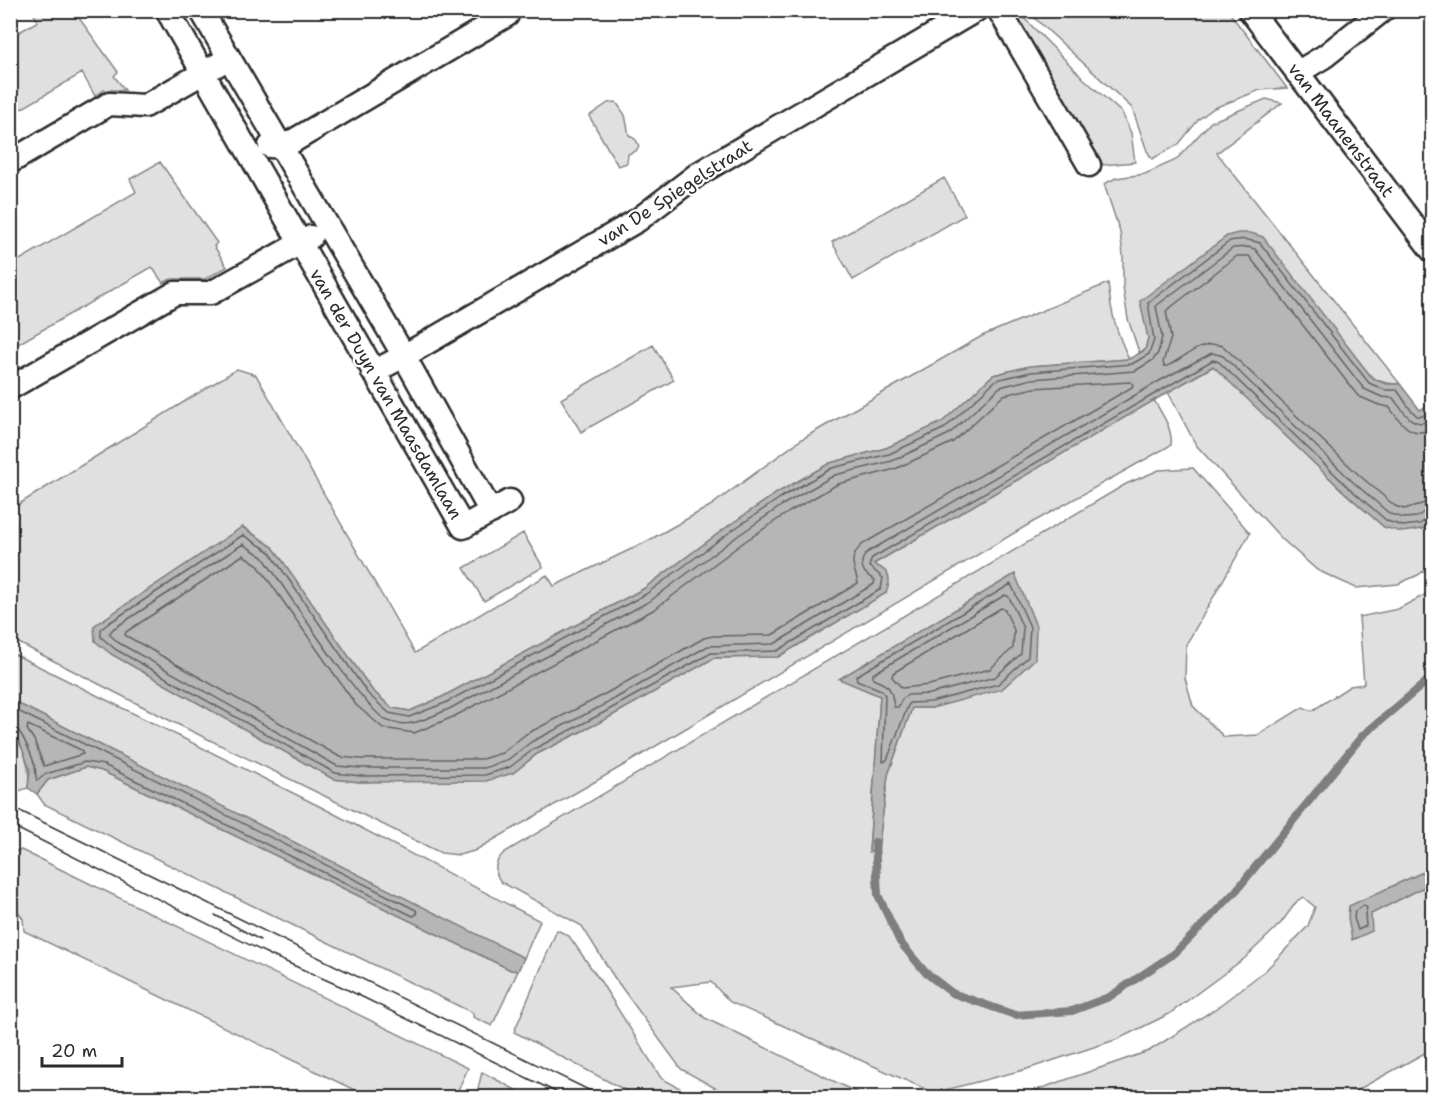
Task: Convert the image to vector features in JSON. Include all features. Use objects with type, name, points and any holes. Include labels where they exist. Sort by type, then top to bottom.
[{"type":"street","name":"van der Duyn van Maasdamlaan","points":[[167,10],[463,527],[500,506],[404,357],[201,10]]},
{"type":"street","name":"van De Spiegelstraat","points":[[373,372],[404,357],[638,220],[698,174],[976,10]]},
{"type":"street","points":[[999,10],[1089,165]]},
{"type":"street","name":"van Maanenstraat","points":[[1250,10],[1432,250]]},
{"type":"street","points":[[1297,73],[1325,56],[1383,10]]},
{"type":"street","points":[[249,154],[264,146],[282,147],[507,15]]},
{"type":"street","points":[[10,162],[109,104],[145,106],[228,58]]},
{"type":"street","points":[[10,388],[175,293],[211,293],[328,228]]},
{"type":"shaded area","points":[[32,11],[74,11],[118,72],[114,76],[125,90],[104,90],[95,96],[82,73],[11,115],[11,37],[38,21]]},
{"type":"shaded area","points":[[1027,11],[1228,11],[1287,88],[1260,90],[1214,108],[1199,119],[1178,145],[1152,159],[1132,108]]},
{"type":"shaded area","points":[[1011,12],[1019,13],[1083,78],[1122,113],[1131,133],[1135,162],[1103,165]]},
{"type":"shaded area","points":[[1266,99],[1282,103],[1217,153],[1400,384],[1376,380],[1359,363],[1148,338],[1145,350],[1139,352],[1128,319],[1123,288],[1120,232],[1104,184],[1116,178],[1145,174],[1176,160],[1211,122]]},
{"type":"shaded area","points":[[616,102],[625,115],[629,135],[636,140],[639,146],[636,151],[628,154],[627,163],[618,166],[589,116],[608,103]]},
{"type":"shaded area","points":[[160,162],[217,243],[214,246],[227,267],[205,279],[171,279],[163,283],[152,267],[11,348],[11,265],[136,192],[130,179]]},
{"type":"shaded area","points":[[944,178],[965,215],[853,280],[832,242]]},
{"type":"shaded area","points":[[1108,283],[1115,322],[1129,359],[1030,366],[993,375],[943,422],[886,448],[830,463],[777,493],[643,589],[442,697],[410,711],[392,708],[372,690],[273,547],[243,527],[94,626],[111,654],[333,779],[360,782],[513,773],[537,754],[606,719],[714,658],[778,657],[886,593],[872,565],[1154,400],[1169,427],[1171,445],[1026,526],[624,765],[474,851],[459,855],[441,853],[173,722],[11,639],[11,509],[237,369],[256,375],[415,653],[547,575],[554,586],[644,543],[710,506],[802,439],[982,336]]},
{"type":"shaded area","points":[[653,345],[674,380],[581,432],[561,399]]},
{"type":"shaded area","points":[[1214,366],[1344,492],[1384,527],[1422,529],[1432,522],[1432,565],[1418,575],[1398,584],[1356,588],[1317,570],[1282,539],[1196,445],[1168,392]]},
{"type":"shaded area","points":[[1193,468],[1250,533],[1186,645],[1185,678],[1193,706],[1224,737],[1258,735],[1303,707],[1312,711],[1350,686],[1364,684],[1359,617],[1398,609],[1432,591],[1432,868],[1350,906],[1371,914],[1432,883],[1432,1049],[1345,1097],[1016,1097],[1149,1051],[1215,1009],[1266,970],[1308,926],[1315,907],[1303,897],[1297,901],[1281,923],[1245,958],[1169,1014],[1118,1039],[1027,1069],[934,1093],[730,1002],[711,982],[671,987],[705,1018],[866,1097],[733,1098],[681,1069],[614,977],[582,926],[501,882],[498,878],[497,863],[505,852],[1126,484],[1159,470]],"holes":[[[1015,574],[932,708],[912,708],[888,775],[878,850],[869,851],[880,696],[840,679]]]},
{"type":"shaded area","points":[[523,533],[543,567],[484,601],[464,568]]},
{"type":"shaded area","points":[[10,652],[321,807],[540,921],[524,958],[11,700]]},
{"type":"shaded area","points":[[10,728],[23,750],[28,771],[28,788],[19,791],[11,786]]},
{"type":"shaded area","points":[[86,767],[102,771],[511,970],[518,971],[492,1026],[473,1017],[473,1013],[44,804],[37,794],[48,780]]},
{"type":"shaded area","points":[[21,850],[468,1068],[455,1097],[369,1097],[24,931],[23,919],[11,900],[10,852]]},
{"type":"shaded area","points":[[557,930],[569,936],[601,982],[661,1078],[696,1097],[638,1097],[514,1032]]},
{"type":"shaded area","points":[[482,1072],[529,1097],[476,1097]]},
{"type":"water","points":[[1251,233],[1263,237],[1373,379],[1387,384],[1400,384],[1420,410],[1432,402],[1432,522],[1422,529],[1402,532],[1384,527],[1344,492],[1213,366],[873,564],[888,574],[889,582],[886,593],[778,657],[714,658],[606,719],[537,754],[513,773],[486,781],[360,782],[333,779],[111,654],[95,641],[94,626],[242,527],[273,547],[372,690],[392,708],[410,711],[442,697],[643,589],[777,493],[830,463],[886,448],[942,422],[993,375],[1030,366],[1129,359],[1145,350],[1148,338],[1140,301],[1227,236]]},
{"type":"water","points":[[1015,574],[1036,626],[1035,659],[1002,689],[932,708],[912,708],[888,775],[878,850],[869,852],[880,696],[839,679]]},
{"type":"water","points":[[11,700],[524,958],[518,971],[511,970],[102,771],[86,767],[48,780],[37,794],[28,788],[30,770],[21,745],[11,728]]},
{"type":"water","points":[[1432,868],[1432,883],[1371,914],[1372,931],[1352,940],[1348,918],[1349,906]]},
{"type":"waterway","points":[[875,842],[878,895],[900,942],[926,973],[952,993],[1015,1015],[1072,1011],[1109,997],[1175,953],[1235,892],[1362,736],[1432,677]]},
{"type":"tram line","points":[[10,806],[605,1098]]},
{"type":"tram line","points":[[10,825],[268,954],[342,987],[568,1098]]},
{"type":"tram line","points":[[215,915],[260,940]]}]
